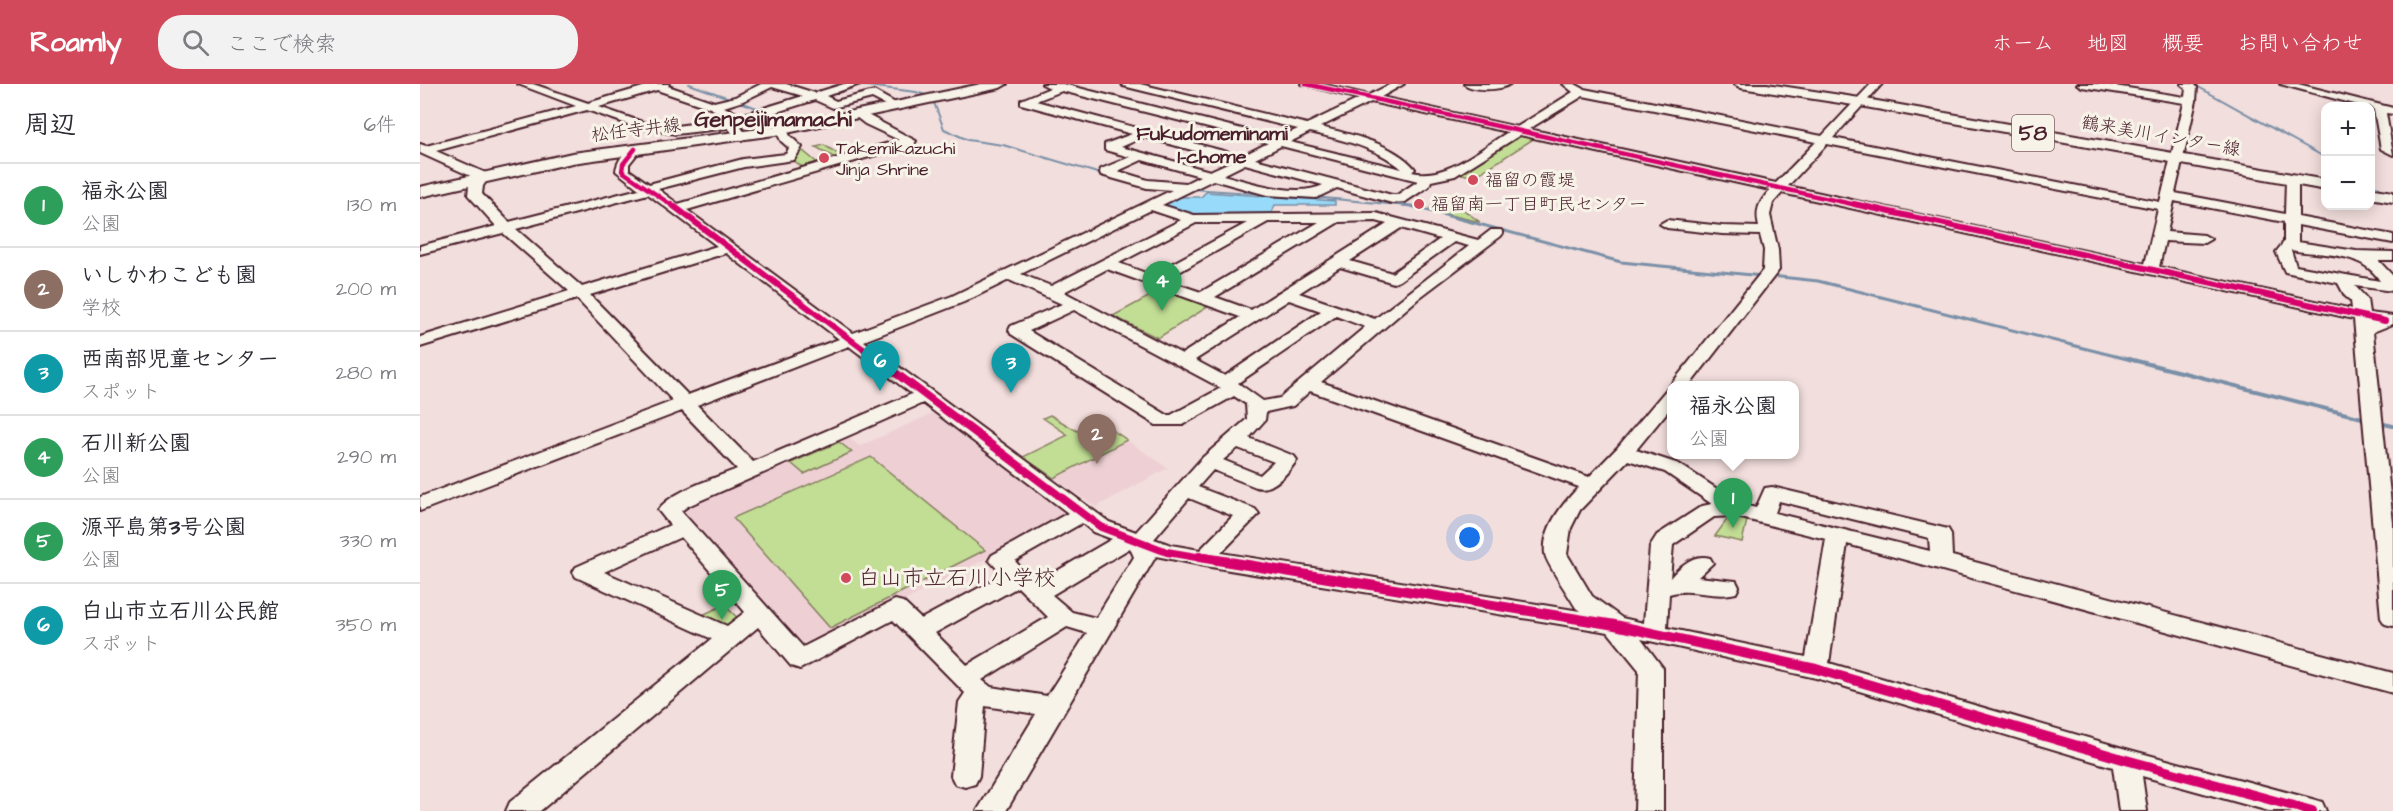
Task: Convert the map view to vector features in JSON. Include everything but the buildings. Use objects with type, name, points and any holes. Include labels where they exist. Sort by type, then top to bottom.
[{"type":"main road","name":"松任寺井線","points":[[420,192],[572,158],[635,149],[737,140],[1000,84]]},
{"type":"main road","points":[[1471,84],[1503,84]]},
{"type":"main road","name":"鶴来美川インター線","points":[[1741,84],[1860,102],[2321,184]]},
{"type":"main road","points":[[2375,194],[2393,197]]},
{"type":"street","points":[[524,84],[617,118],[657,128],[691,129],[737,140],[800,174]]},
{"type":"street","points":[[714,106],[739,99],[769,84]]},
{"type":"street","points":[[775,84],[814,96],[833,105],[874,94],[893,106]]},
{"type":"street","points":[[722,169],[737,140],[769,109],[853,84]]},
{"type":"street","points":[[1047,84],[1418,178],[1450,173],[1581,92]]},
{"type":"street","points":[[1062,87],[1025,102],[1392,199],[1400,199],[1424,183],[1400,161],[1358,140],[1127,84]]},
{"type":"street","points":[[1306,84],[2151,269],[2362,323],[2389,320]]},
{"type":"street","points":[[420,504],[958,299],[1399,84]]},
{"type":"street","points":[[1568,84],[1581,92],[1824,140],[2393,239]]},
{"type":"street","points":[[1683,381],[1771,270],[1771,250],[1762,215],[1767,202],[1877,84]]},
{"type":"street","points":[[2082,84],[2190,101]]},
{"type":"street","points":[[2151,269],[2190,101],[2192,87],[2186,84]]},
{"type":"street","points":[[2285,84],[2393,111]]},
{"type":"street","points":[[423,149],[662,85],[714,106],[737,140]]},
{"type":"street","points":[[739,99],[769,109]]},
{"type":"street","points":[[1207,104],[1109,147],[1267,191],[1316,194],[1335,184]]},
{"type":"street","points":[[2379,108],[2386,149],[2393,151]]},
{"type":"street","points":[[670,205],[800,174],[910,141],[869,122],[858,114]]},
{"type":"street","points":[[774,160],[790,157],[796,147],[785,138],[782,130]]},
{"type":"street","points":[[423,149],[483,177],[476,186],[475,195],[506,228],[581,294],[750,471]]},
{"type":"street","points":[[635,149],[623,164],[622,171],[1101,527],[1134,541],[1167,552],[1205,559],[1615,625],[1816,669],[2126,760],[2312,811]]},
{"type":"street","points":[[1141,156],[1106,172],[1147,184],[1187,188]]},
{"type":"street","points":[[420,250],[722,169],[740,180],[670,205]]},
{"type":"street","points":[[2292,179],[2291,244],[2283,252],[2290,269],[2392,287]]},
{"type":"street","points":[[1151,206],[1193,219],[1376,217],[1480,245]]},
{"type":"street","points":[[1151,281],[1266,217]]},
{"type":"street","points":[[1201,298],[1337,217]]},
{"type":"street","points":[[1052,292],[1193,219]]},
{"type":"street","points":[[1182,361],[1399,223]]},
{"type":"street","points":[[1671,224],[1766,231]]},
{"type":"street","points":[[1257,408],[1286,402],[1377,324],[1496,233]]},
{"type":"street","points":[[2159,236],[2204,239]]},
{"type":"street","points":[[1339,262],[1394,278],[1452,237]]},
{"type":"street","points":[[2288,245],[2354,254],[2393,256]]},
{"type":"street","points":[[420,342],[726,248]]},
{"type":"street","points":[[2354,254],[2375,264],[2392,287]]},
{"type":"street","points":[[1106,264],[1253,316]]},
{"type":"street","points":[[1009,275],[1076,304],[1230,386],[1254,401],[1257,408],[1256,420],[1209,462],[1134,541],[1036,594]]},
{"type":"street","points":[[2344,279],[2351,293],[2359,299],[2393,618]]},
{"type":"street","points":[[1289,295],[1377,324]]},
{"type":"street","points":[[1076,304],[1017,330],[1164,420],[1175,421],[1230,386],[1333,310]]},
{"type":"street","points":[[1309,384],[1593,485]]},
{"type":"street","points":[[924,396],[681,501],[669,510],[800,660],[895,608],[983,696],[1054,707]]},
{"type":"street","points":[[1649,811],[1651,668],[1615,625],[1584,602],[1557,554],[1560,528],[1571,507],[1624,452],[1667,399]]},
{"type":"street","points":[[1209,462],[1263,483],[1287,460],[1236,440]]},
{"type":"street","points":[[1624,452],[1672,468],[1733,509],[1941,561],[2393,682]]},
{"type":"street","points":[[1184,489],[1248,514],[1216,544],[1205,559]]},
{"type":"street","points":[[1763,517],[1772,493],[1783,495],[1940,534],[1941,561]]},
{"type":"street","points":[[1655,634],[1669,586],[1661,546],[1665,540],[1709,511],[1733,509]]},
{"type":"street","points":[[1083,513],[1000,560],[1064,618],[1102,628]]},
{"type":"street","points":[[685,527],[584,572],[730,637]]},
{"type":"street","points":[[1816,669],[1837,536]]},
{"type":"street","points":[[991,811],[1146,557],[1134,541]]},
{"type":"street","points":[[1669,586],[1702,563]]},
{"type":"street","points":[[918,631],[1018,578]]},
{"type":"street","points":[[1669,586],[1728,587]]},
{"type":"street","points":[[520,811],[759,613]]},
{"type":"street","points":[[973,685],[1064,618]]},
{"type":"street","points":[[965,776],[973,685]]},
{"type":"street","points":[[2126,760],[2133,811]]},
{"type":"shaded area","name":"白山市立石川小学校","points":[[936,412],[1073,514],[821,644],[800,642],[682,511],[692,500],[844,435],[860,446]]},
{"type":"shaded area","points":[[1050,415],[1077,431],[1099,421],[1168,468],[1096,507],[1023,457],[1068,435],[1043,418]]},
{"type":"green space","points":[[1520,132],[1538,136],[1474,177],[1454,172]]},
{"type":"green space","points":[[824,145],[846,159],[807,170],[791,159],[803,151],[820,165],[837,159],[816,147]]},
{"type":"green space","points":[[1439,200],[1450,200],[1480,222],[1428,210]]},
{"type":"green space","points":[[1163,289],[1211,305],[1158,338],[1113,316]]},
{"type":"green space","points":[[1050,415],[1077,431],[1099,421],[1127,440],[1054,478],[1023,457],[1068,435],[1043,418]]},
{"type":"green space","points":[[839,442],[852,452],[804,474],[791,463]]},
{"type":"green space","points":[[871,457],[985,550],[830,628],[733,518]]},
{"type":"green space","points":[[1729,517],[1747,520],[1742,542],[1715,536]]},
{"type":"green space","points":[[724,605],[743,623],[730,632],[698,617]]},
{"type":"water","points":[[1206,192],[1335,201],[1335,205],[1275,205],[1271,215],[1200,217],[1162,207],[1162,204],[1177,197],[1201,197]]},
{"type":"waterway","points":[[689,84],[732,99]]},
{"type":"waterway","points":[[851,84],[916,92],[929,96]]},
{"type":"waterway","points":[[2193,84],[2322,156]]},
{"type":"waterway","points":[[933,100],[944,129],[968,140],[1003,145],[1104,175]]},
{"type":"waterway","points":[[738,101],[762,110]]},
{"type":"waterway","points":[[2375,186],[2386,192]]},
{"type":"waterway","points":[[1191,189],[1267,194]]},
{"type":"waterway","points":[[1313,197],[1410,206]]},
{"type":"waterway","points":[[1394,204],[1411,206],[1621,262],[1762,276]]},
{"type":"waterway","points":[[1770,276],[1818,281],[2135,361]]},
{"type":"waterway","points":[[2129,359],[2366,419]]},
{"type":"waterway","points":[[2379,423],[2393,426]]},
{"type":"cycle path","points":[[1306,84],[2385,321]]},
{"type":"cycle path","points":[[635,149],[623,164],[622,171],[666,201],[1101,527],[1167,552],[1615,625],[1816,669],[2126,760],[2312,811]]},
{"type":"place","name":"Takemikazuchi Jinja Shrine","points":[[824,158]]},
{"type":"place","name":"福留の霞堤","points":[[1473,180]]},
{"type":"place","name":"福留南一丁目町民センター","points":[[1419,204]]},
{"type":"place","name":"石川新公園","points":[[1162,311]]},
{"type":"place","name":"白山市立石川公民館","points":[[880,391]]},
{"type":"place","name":"西南部児童センター","points":[[1011,393]]},
{"type":"place","name":"いしかわこども園","points":[[1097,464]]},
{"type":"place","name":"福永公園","points":[[1733,528]]},
{"type":"place","name":"白山市立石川小学校","points":[[846,578]]},
{"type":"place","name":"源平島第3号公園","points":[[722,620]]},
{"type":"district","name":"Genpeijimamachi","points":[[773,119]]},
{"type":"district","name":"Fukudomeminami 1-chome","points":[[1212,146]]}]
